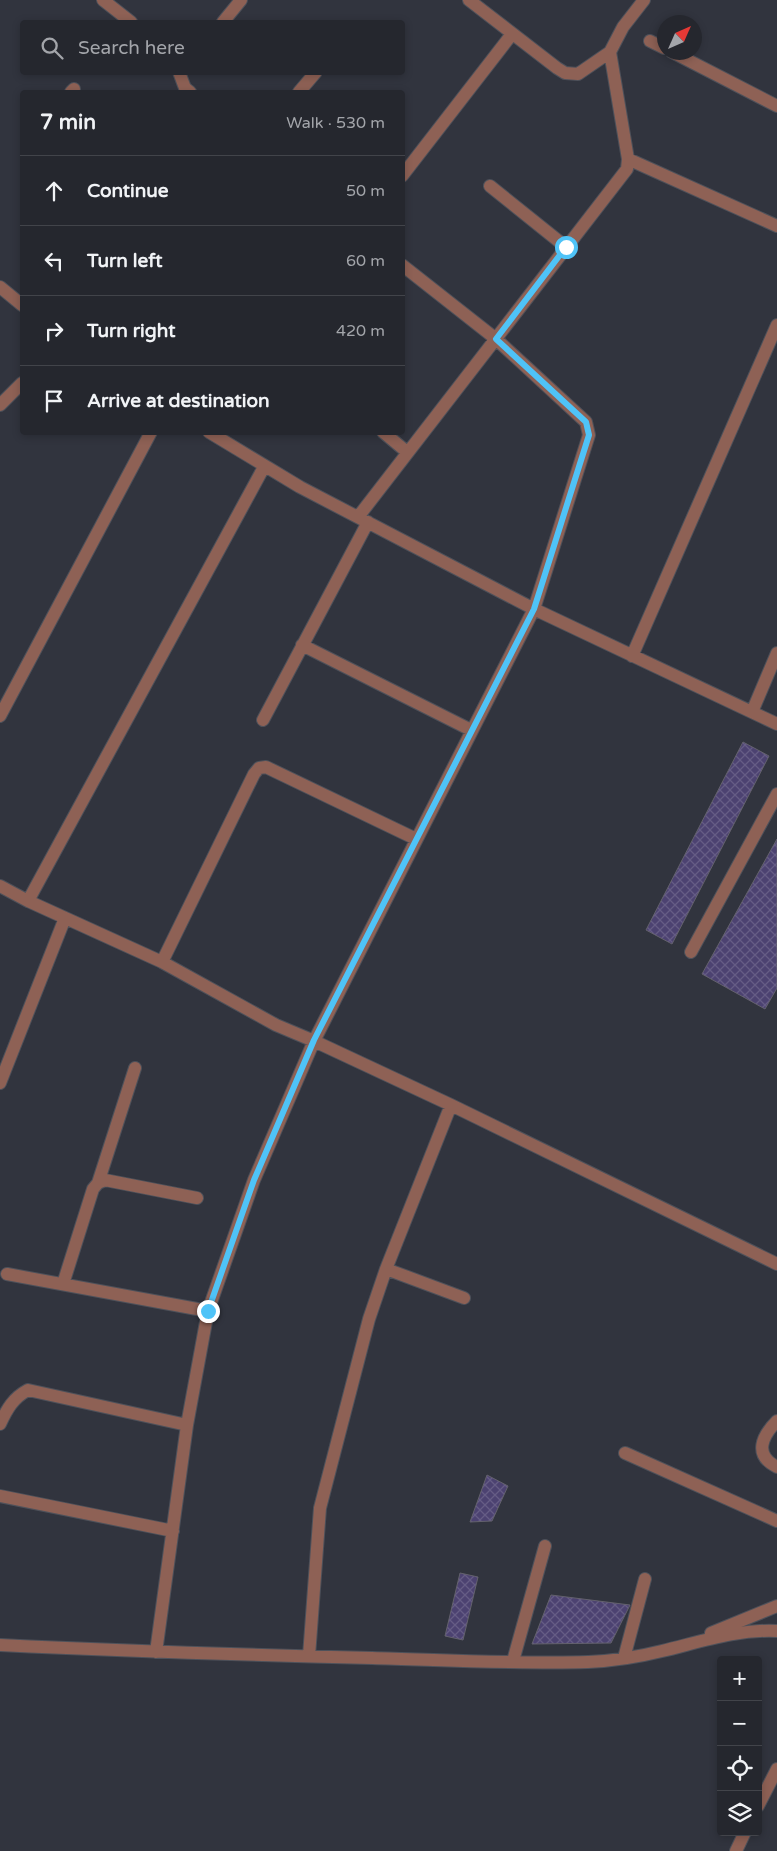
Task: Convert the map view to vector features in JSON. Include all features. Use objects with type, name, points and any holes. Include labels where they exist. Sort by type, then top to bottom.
[{"type":"street","points":[[103,0],[128,20]]},
{"type":"street","points":[[225,20],[241,0]]},
{"type":"street","points":[[469,0],[565,73],[578,74],[610,52],[622,27],[644,0]]},
{"type":"street","points":[[405,172],[512,34]]},
{"type":"street","points":[[650,41],[657,44]]},
{"type":"street","points":[[263,720],[363,519],[406,452],[627,169],[628,159],[610,52]]},
{"type":"street","points":[[688,60],[777,106]]},
{"type":"street","points":[[182,75],[185,88],[188,90]]},
{"type":"street","points":[[301,90],[313,75]]},
{"type":"street","points":[[628,159],[777,226]]},
{"type":"street","points":[[490,186],[566,247]]},
{"type":"street","points":[[156,1652],[187,1425],[208,1311],[254,1180],[314,1040],[534,609],[589,435],[586,422],[496,339],[405,266]]},
{"type":"street","points":[[0,287],[20,302]]},
{"type":"street","points":[[632,656],[777,325]]},
{"type":"street","points":[[0,404],[20,385]]},
{"type":"street","points":[[0,716],[149,435]]},
{"type":"street","points":[[214,435],[264,467],[534,609],[777,724]]},
{"type":"street","points":[[386,435],[406,452]]},
{"type":"street","points":[[28,901],[264,467]]},
{"type":"street","points":[[302,644],[471,730]]},
{"type":"street","points":[[752,712],[777,652]]},
{"type":"street","points":[[162,962],[254,774],[259,768],[266,767],[416,839]]},
{"type":"street","points":[[690,952],[777,794]]},
{"type":"street","points":[[0,886],[28,901],[162,962],[276,1025],[314,1040],[451,1105],[777,1264]]},
{"type":"street","points":[[0,1083],[65,918]]},
{"type":"street","points":[[63,1284],[93,1189],[98,1182],[135,1068]]},
{"type":"street","points":[[308,1656],[320,1508],[369,1319],[386,1269],[451,1105]]},
{"type":"street","points":[[98,1182],[105,1180],[197,1198]]},
{"type":"street","points":[[386,1269],[464,1298]]},
{"type":"street","points":[[7,1274],[208,1311]]},
{"type":"street","points":[[0,1424],[12,1401],[18,1395],[28,1390],[187,1425]]},
{"type":"street","points":[[777,1420],[762,1443],[761,1452],[767,1462],[777,1467]]},
{"type":"street","points":[[625,1453],[777,1521]]},
{"type":"street","points":[[0,1496],[173,1531]]},
{"type":"street","points":[[513,1662],[545,1546]]},
{"type":"street","points":[[624,1658],[645,1579]]},
{"type":"street","points":[[693,1642],[777,1606]]},
{"type":"street","points":[[0,1645],[156,1652],[513,1662],[590,1662],[662,1651],[693,1642],[748,1632],[777,1631]]},
{"type":"street","points":[[762,1799],[776,1773]]},
{"type":"street","points":[[736,1851],[743,1836]]},
{"type":"building","points":[[743,742],[769,756],[672,944],[646,930]]},
{"type":"building","points":[[777,839],[777,988],[765,1009],[702,974]]},
{"type":"building","points":[[487,1475],[508,1486],[492,1521],[470,1522]]},
{"type":"building","points":[[460,1573],[478,1577],[463,1640],[445,1636]]},
{"type":"building","points":[[551,1595],[630,1605],[611,1643],[532,1644]]},
{"type":"route","points":[[208,1311],[254,1180],[314,1040],[534,609],[589,435],[586,422],[496,339],[566,247]]}]
